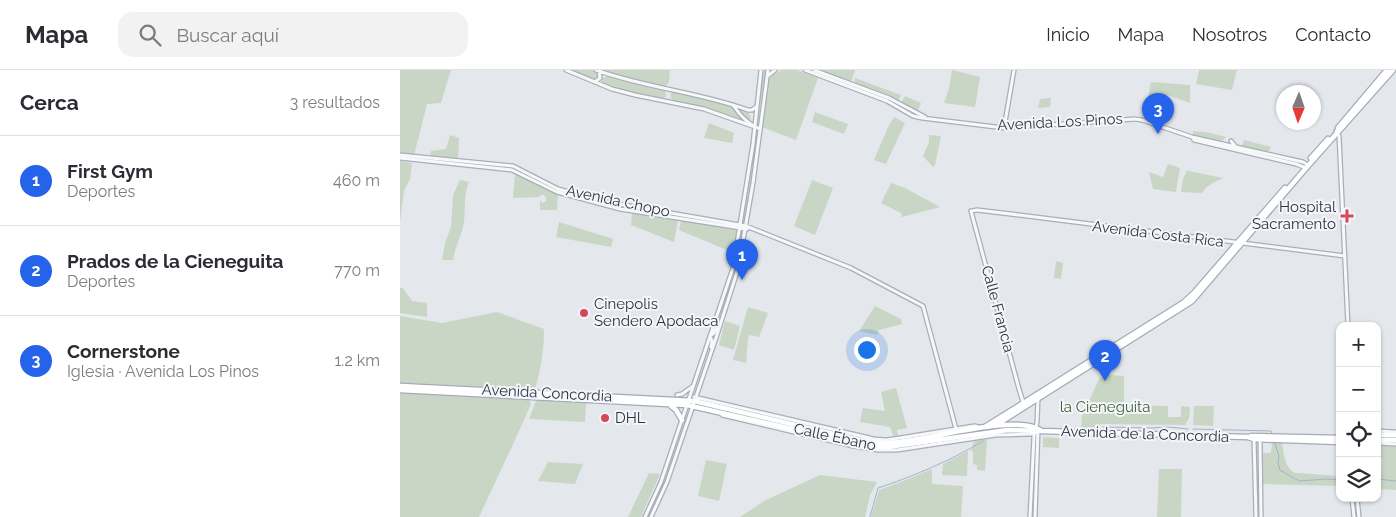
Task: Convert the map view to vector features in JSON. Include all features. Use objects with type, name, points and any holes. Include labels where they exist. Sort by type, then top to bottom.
[{"type":"main road","points":[[1337,132],[1387,70]]},
{"type":"main road","points":[[986,430],[1188,304],[1306,166],[1393,70]]},
{"type":"main road","name":"Avenida Concordia","points":[[400,386],[691,402]]},
{"type":"main road","name":"Avenida Concordia","points":[[400,390],[668,404],[691,402]]},
{"type":"main road","points":[[510,396],[516,394],[536,395]]},
{"type":"main road","name":"Calle Ébano","points":[[691,402],[870,442],[887,443],[979,429],[1037,430]]},
{"type":"main road","name":"Calle Ébano","points":[[691,402],[874,447],[894,447],[952,440],[994,427],[1018,425],[1037,430]]},
{"type":"main road","points":[[668,404],[676,410],[682,420]]},
{"type":"main road","points":[[994,427],[1024,405]]},
{"type":"main road","name":"Avenida de la Concordia","points":[[1037,430],[1336,438]]},
{"type":"main road","points":[[1381,433],[1396,433]]},
{"type":"main road","points":[[965,436],[970,439]]},
{"type":"main road","name":"Avenida de la Concordia","points":[[1257,437],[1336,442]]},
{"type":"main road","points":[[1381,441],[1396,442]]},
{"type":"street","points":[[566,70],[603,86],[635,96],[704,109],[760,128]]},
{"type":"street","points":[[645,517],[661,482],[682,420],[691,402],[694,385],[733,268],[755,127],[761,70]]},
{"type":"street","points":[[652,517],[666,484],[691,402],[738,270],[747,228],[768,70]]},
{"type":"street","points":[[767,78],[775,70]]},
{"type":"street","points":[[804,70],[887,101],[913,116],[925,117]]},
{"type":"street","points":[[814,70],[889,98],[925,117]]},
{"type":"street","points":[[1004,128],[1014,70]]},
{"type":"street","points":[[594,82],[600,78],[598,71]]},
{"type":"street","points":[[598,71],[646,85],[694,94],[748,110],[752,110],[757,106]]},
{"type":"street","points":[[603,86],[601,80],[604,73]]},
{"type":"street","points":[[732,104],[755,127]]},
{"type":"street","points":[[734,119],[738,112]]},
{"type":"street","name":"Avenida Los Pinos","points":[[925,117],[1004,128],[1135,119],[1192,137],[1236,146],[1306,166]]},
{"type":"street","points":[[1337,132],[1348,322]]},
{"type":"street","name":"Avenida Los Pinos","points":[[1192,137],[1194,140],[1306,166]]},
{"type":"street","points":[[1221,143],[1228,140],[1236,146]]},
{"type":"street","name":"Avenida Chopo","points":[[400,156],[511,166],[558,189],[607,202],[747,228],[851,268],[923,306],[956,429]]},
{"type":"street","name":"Avenida Costa Rica","points":[[971,211],[977,210],[1344,256]]},
{"type":"street","name":"Calle Francia","points":[[971,211],[1024,405]]},
{"type":"street","points":[[710,336],[719,327]]},
{"type":"street","points":[[710,336],[712,341],[710,353]]},
{"type":"street","points":[[677,395],[682,394],[694,385]]},
{"type":"street","points":[[1035,517],[1038,397]]},
{"type":"street","points":[[932,435],[974,426],[979,429]]},
{"type":"street","points":[[952,440],[1037,430]]},
{"type":"street","points":[[1030,517],[1037,430]]},
{"type":"street","points":[[1256,517],[1257,437]]},
{"type":"street","points":[[1257,437],[1261,517]]},
{"type":"street","points":[[669,458],[674,459]]},
{"type":"street","points":[[661,482],[666,484]]},
{"type":"street","points":[[1352,502],[1354,517]]},
{"type":"street","points":[[1357,502],[1359,517]]},
{"type":"green space","points":[[400,70],[451,70],[441,103],[427,104],[414,155],[400,154]]},
{"type":"green space","points":[[568,70],[592,70],[598,73],[598,79],[596,81]]},
{"type":"green space","points":[[606,70],[670,70],[669,82],[666,86],[662,86],[610,73]]},
{"type":"green space","points":[[763,70],[766,70],[758,118],[758,108]]},
{"type":"green space","points":[[782,70],[797,70],[818,78],[796,140],[762,127],[769,78]]},
{"type":"green space","points":[[824,70],[855,70],[851,82],[824,72]]},
{"type":"green space","points":[[952,70],[980,77],[975,107],[944,103]]},
{"type":"green space","points":[[1199,70],[1237,70],[1232,90],[1196,84]]},
{"type":"green space","points":[[608,76],[664,90],[666,97],[662,99],[606,86],[602,83],[602,78]]},
{"type":"green space","points":[[855,78],[901,95],[898,101],[889,95],[854,83]]},
{"type":"green space","points":[[1151,82],[1190,85],[1190,103],[1168,95],[1164,97],[1160,106],[1147,103]]},
{"type":"green space","points":[[672,92],[719,102],[749,113],[751,119],[747,122],[701,106],[674,101],[670,96]]},
{"type":"green space","points":[[905,96],[921,103],[917,113],[901,103]]},
{"type":"green space","points":[[1051,98],[1050,107],[1038,108],[1040,99]]},
{"type":"green space","points":[[815,112],[848,124],[844,134],[812,122]]},
{"type":"green space","points":[[894,117],[905,123],[886,164],[874,160]]},
{"type":"green space","points":[[709,123],[734,133],[732,143],[704,138]]},
{"type":"green space","points":[[757,131],[759,131],[745,221],[743,221]]},
{"type":"green space","points":[[1193,131],[1226,137],[1222,141],[1193,135]]},
{"type":"green space","points":[[450,135],[459,138],[458,159],[430,156],[431,151],[446,149]]},
{"type":"green space","points":[[929,135],[941,136],[933,167],[923,156],[929,142]]},
{"type":"green space","points":[[1244,140],[1271,147],[1268,152],[1242,146]]},
{"type":"green space","points":[[400,161],[412,163],[410,179],[404,191],[400,222]]},
{"type":"green space","points":[[1168,164],[1180,168],[1176,192],[1153,189],[1149,172],[1163,177]]},
{"type":"green space","points":[[1187,170],[1223,178],[1214,182],[1202,193],[1181,192]]},
{"type":"green space","points":[[515,173],[558,194],[557,210],[540,210],[540,201],[543,203],[546,201],[544,195],[539,197],[513,198]]},
{"type":"green space","points":[[460,180],[469,182],[465,197],[463,226],[453,260],[442,260],[445,243],[451,227],[453,195]]},
{"type":"green space","points":[[812,180],[833,188],[815,235],[794,226]]},
{"type":"green space","points":[[891,183],[905,188],[940,207],[902,217],[901,213],[881,203]]},
{"type":"green space","points":[[632,212],[678,220],[674,242],[631,225]]},
{"type":"green space","points":[[681,220],[737,229],[734,253],[679,230]]},
{"type":"green space","points":[[559,222],[613,239],[611,247],[556,237]]},
{"type":"green space","points":[[1056,261],[1063,263],[1061,279],[1054,278]]},
{"type":"green space","points":[[400,288],[403,288],[412,301],[427,303],[427,317],[400,313]]},
{"type":"green space","points":[[875,306],[901,319],[902,324],[879,330],[877,335],[859,331]]},
{"type":"green space","points":[[748,307],[768,313],[759,337],[750,335],[748,338],[746,363],[733,360]]},
{"type":"green space","points":[[497,312],[544,329],[542,359],[535,389],[400,383],[400,316],[442,323]]},
{"type":"green space","points":[[725,321],[740,326],[734,350],[719,345]]},
{"type":"green space","name":"la Cieneguita","points":[[1109,375],[1124,376],[1124,405],[1168,406],[1168,417],[1181,417],[1181,406],[1190,407],[1189,418],[1185,425],[1100,424],[1100,430],[1081,430],[1082,416],[1099,379]]},
{"type":"green space","points":[[896,388],[907,428],[897,430],[898,437],[894,438],[890,427],[860,422],[863,408],[885,411],[881,392]]},
{"type":"green space","points":[[400,392],[527,399],[530,401],[531,404],[479,517],[400,517]]},
{"type":"green space","points":[[537,398],[583,401],[586,404],[585,422],[529,419]]},
{"type":"green space","points":[[1194,406],[1214,406],[1213,426],[1193,425]]},
{"type":"green space","points":[[1043,437],[1059,438],[1059,448],[1043,447]]},
{"type":"green space","points":[[987,439],[985,471],[977,470],[977,465],[973,464],[973,452],[971,451],[974,441]]},
{"type":"green space","points":[[1272,442],[1282,442],[1284,455],[1291,470],[1295,473],[1336,476],[1336,486],[1263,484],[1262,453],[1271,453]]},
{"type":"green space","points":[[1381,446],[1396,446],[1396,490],[1381,489]]},
{"type":"green space","points":[[968,451],[967,476],[942,475],[943,464]]},
{"type":"green space","points":[[706,460],[727,464],[719,501],[698,496]]},
{"type":"green space","points":[[548,462],[583,464],[575,484],[538,481]]},
{"type":"green space","points":[[932,469],[932,484],[963,486],[961,517],[871,517],[879,490]]},
{"type":"green space","points":[[1159,469],[1182,469],[1181,517],[1157,517]]},
{"type":"green space","points":[[649,473],[660,474],[641,517],[628,517]]},
{"type":"green space","points":[[820,475],[877,482],[870,495],[865,517],[740,517],[766,500]]},
{"type":"waterway","points":[[1103,427],[1169,427],[1188,429]]},
{"type":"waterway","points":[[1193,429],[1271,431],[1272,434]]},
{"type":"waterway","points":[[870,517],[878,488],[932,468],[983,441]]},
{"type":"waterway","points":[[1274,441],[1279,456],[1280,470],[1299,481],[1336,480]]},
{"type":"waterway","points":[[1381,479],[1396,481]]},
{"type":"place","name":"Cornerstone","points":[[1158,134]]},
{"type":"place","name":"Hospital Sacramento","points":[[1347,216]]},
{"type":"place","name":"First Gym","points":[[742,280]]},
{"type":"place","name":"Cinepolis Sendero Apodaca","points":[[584,313]]},
{"type":"place","name":"Prados de la Cieneguita","points":[[1105,381]]},
{"type":"place","name":"DHL","points":[[605,418]]}]
